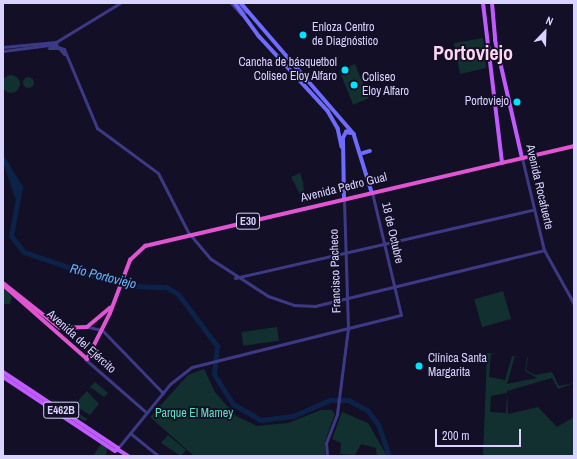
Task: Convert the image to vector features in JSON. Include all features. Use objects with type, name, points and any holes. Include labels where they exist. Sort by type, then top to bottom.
[{"type":"highway","name":"Avenida Pedro Gual","points":[[115,300],[128,264],[143,247],[344,198],[574,146]]},
{"type":"highway","name":"E30","points":[[3,283],[8,285],[52,325],[68,329],[84,328],[102,317],[115,300]]},
{"type":"highway","name":"Avenida del Ejército","points":[[3,283],[84,358]]},
{"type":"highway","name":"E30","points":[[84,358],[90,356],[115,300]]},
{"type":"highway","points":[[63,340],[68,329]]},
{"type":"main road","points":[[236,3],[241,14],[330,111],[354,134]]},
{"type":"main road","points":[[241,3],[246,12],[330,111]]},
{"type":"main road","points":[[483,3],[502,162]]},
{"type":"main road","name":"Avenida Rocafuerte","points":[[492,3],[501,68],[522,158]]},
{"type":"main road","name":"Francisco Pacheco","points":[[330,111],[338,128],[342,147],[344,198]]},
{"type":"main road","points":[[342,147],[344,133],[354,134]]},
{"type":"main road","name":"18 de Octubre","points":[[354,134],[362,154],[372,192]]},
{"type":"main road","points":[[362,154],[365,150],[370,151]]},
{"type":"main road","name":"E462B","points":[[3,372],[117,449]]},
{"type":"main road","name":"E462B","points":[[3,377],[128,456]]},
{"type":"street","points":[[41,49],[58,44],[120,3]]},
{"type":"street","points":[[231,3],[241,14]]},
{"type":"street","points":[[236,3],[246,12]]},
{"type":"street","points":[[50,44],[75,32]]},
{"type":"street","points":[[66,38],[66,54],[68,62]]},
{"type":"street","points":[[3,47],[58,44]]},
{"type":"street","points":[[58,44],[66,54]]},
{"type":"street","points":[[3,51],[60,49],[68,62],[96,128],[148,163],[164,182],[190,235],[211,259],[235,278],[264,294],[305,307],[395,288],[544,250]]},
{"type":"street","name":"Avenida Rocafuerte","points":[[522,158],[532,210],[544,250],[574,304]]},
{"type":"street","name":"18 de Octubre","points":[[348,328],[401,315],[372,192]]},
{"type":"street","name":"Francisco Pacheco","points":[[327,456],[326,441],[337,414],[348,328],[344,198]]},
{"type":"street","points":[[235,278],[532,210]]},
{"type":"street","points":[[84,328],[102,330],[163,393]]},
{"type":"street","points":[[117,449],[163,393],[182,373],[204,363],[243,352],[348,328]]},
{"type":"street","name":"Avenida del Ejército","points":[[84,358],[147,413]]},
{"type":"street","points":[[130,433],[158,456]]},
{"type":"green space","points":[[483,38],[486,68],[460,74],[454,43]]},
{"type":"green space","name":"Coliseo Eloy Alfaro","points":[[355,64],[369,98],[353,105],[339,70]]},
{"type":"green space","points":[[11,75],[17,78],[20,84],[17,90],[11,93],[5,90],[2,84],[5,78]]},
{"type":"green space","points":[[28,76],[32,78],[34,82],[32,86],[28,88],[24,86],[22,82],[24,78]]},
{"type":"green space","points":[[300,173],[303,182],[305,204],[291,177]]},
{"type":"green space","points":[[3,288],[12,297],[10,304],[4,304]]},
{"type":"green space","points":[[503,291],[511,319],[482,327],[474,299]]},
{"type":"green space","points":[[277,327],[279,341],[243,346],[241,332]]},
{"type":"green space","points":[[487,353],[491,353],[489,377],[505,380],[512,356],[515,356],[507,384],[537,378],[525,371],[527,358],[526,370],[535,375],[552,372],[559,386],[574,383],[558,389],[552,378],[507,391],[508,414],[538,407],[557,427],[574,417],[574,456],[483,456]],"holes":[[[507,393],[506,413],[490,412],[491,396]]]},
{"type":"green space","name":"Parque El Mamey","points":[[204,369],[215,392],[236,416],[257,426],[288,423],[321,410],[332,410],[335,414],[325,441],[325,456],[194,456],[150,417],[188,375]]},
{"type":"green space","points":[[26,382],[52,399],[88,419],[84,421]]},
{"type":"green space","points":[[95,382],[108,393],[104,397],[90,387]]},
{"type":"green space","points":[[87,391],[99,404],[90,415],[74,405]]},
{"type":"green space","points":[[342,412],[368,423],[387,456],[377,456],[376,448],[361,444],[355,455],[340,454],[341,443],[332,439]]},
{"type":"green space","points":[[168,435],[186,450],[181,456],[161,443]]},
{"type":"green space","points":[[101,444],[107,448],[106,456],[93,456]]},
{"type":"water","points":[[3,162],[9,166],[20,190],[19,199],[15,198]]},
{"type":"waterway","name":"Río Portoviejo","points":[[3,159],[20,187],[11,236],[24,252],[97,277],[133,286],[166,287],[178,294],[217,346],[214,374],[233,404],[261,420],[293,416],[330,400],[348,400],[367,410],[378,424],[389,456]]},
{"type":"place","name":"Enloza Centro de Diagnóstico","points":[[303,35]]},
{"type":"place","name":"Cancha de básquetbol Coliseo Eloy Alfaro","points":[[345,70]]},
{"type":"place","name":"Coliseo Eloy Alfaro","points":[[354,85]]},
{"type":"place","name":"Portoviejo","points":[[517,102]]},
{"type":"place","name":"Clínica Santa Margarita","points":[[419,366]]},
{"type":"district","name":"Portoviejo","points":[[473,52]]}]
